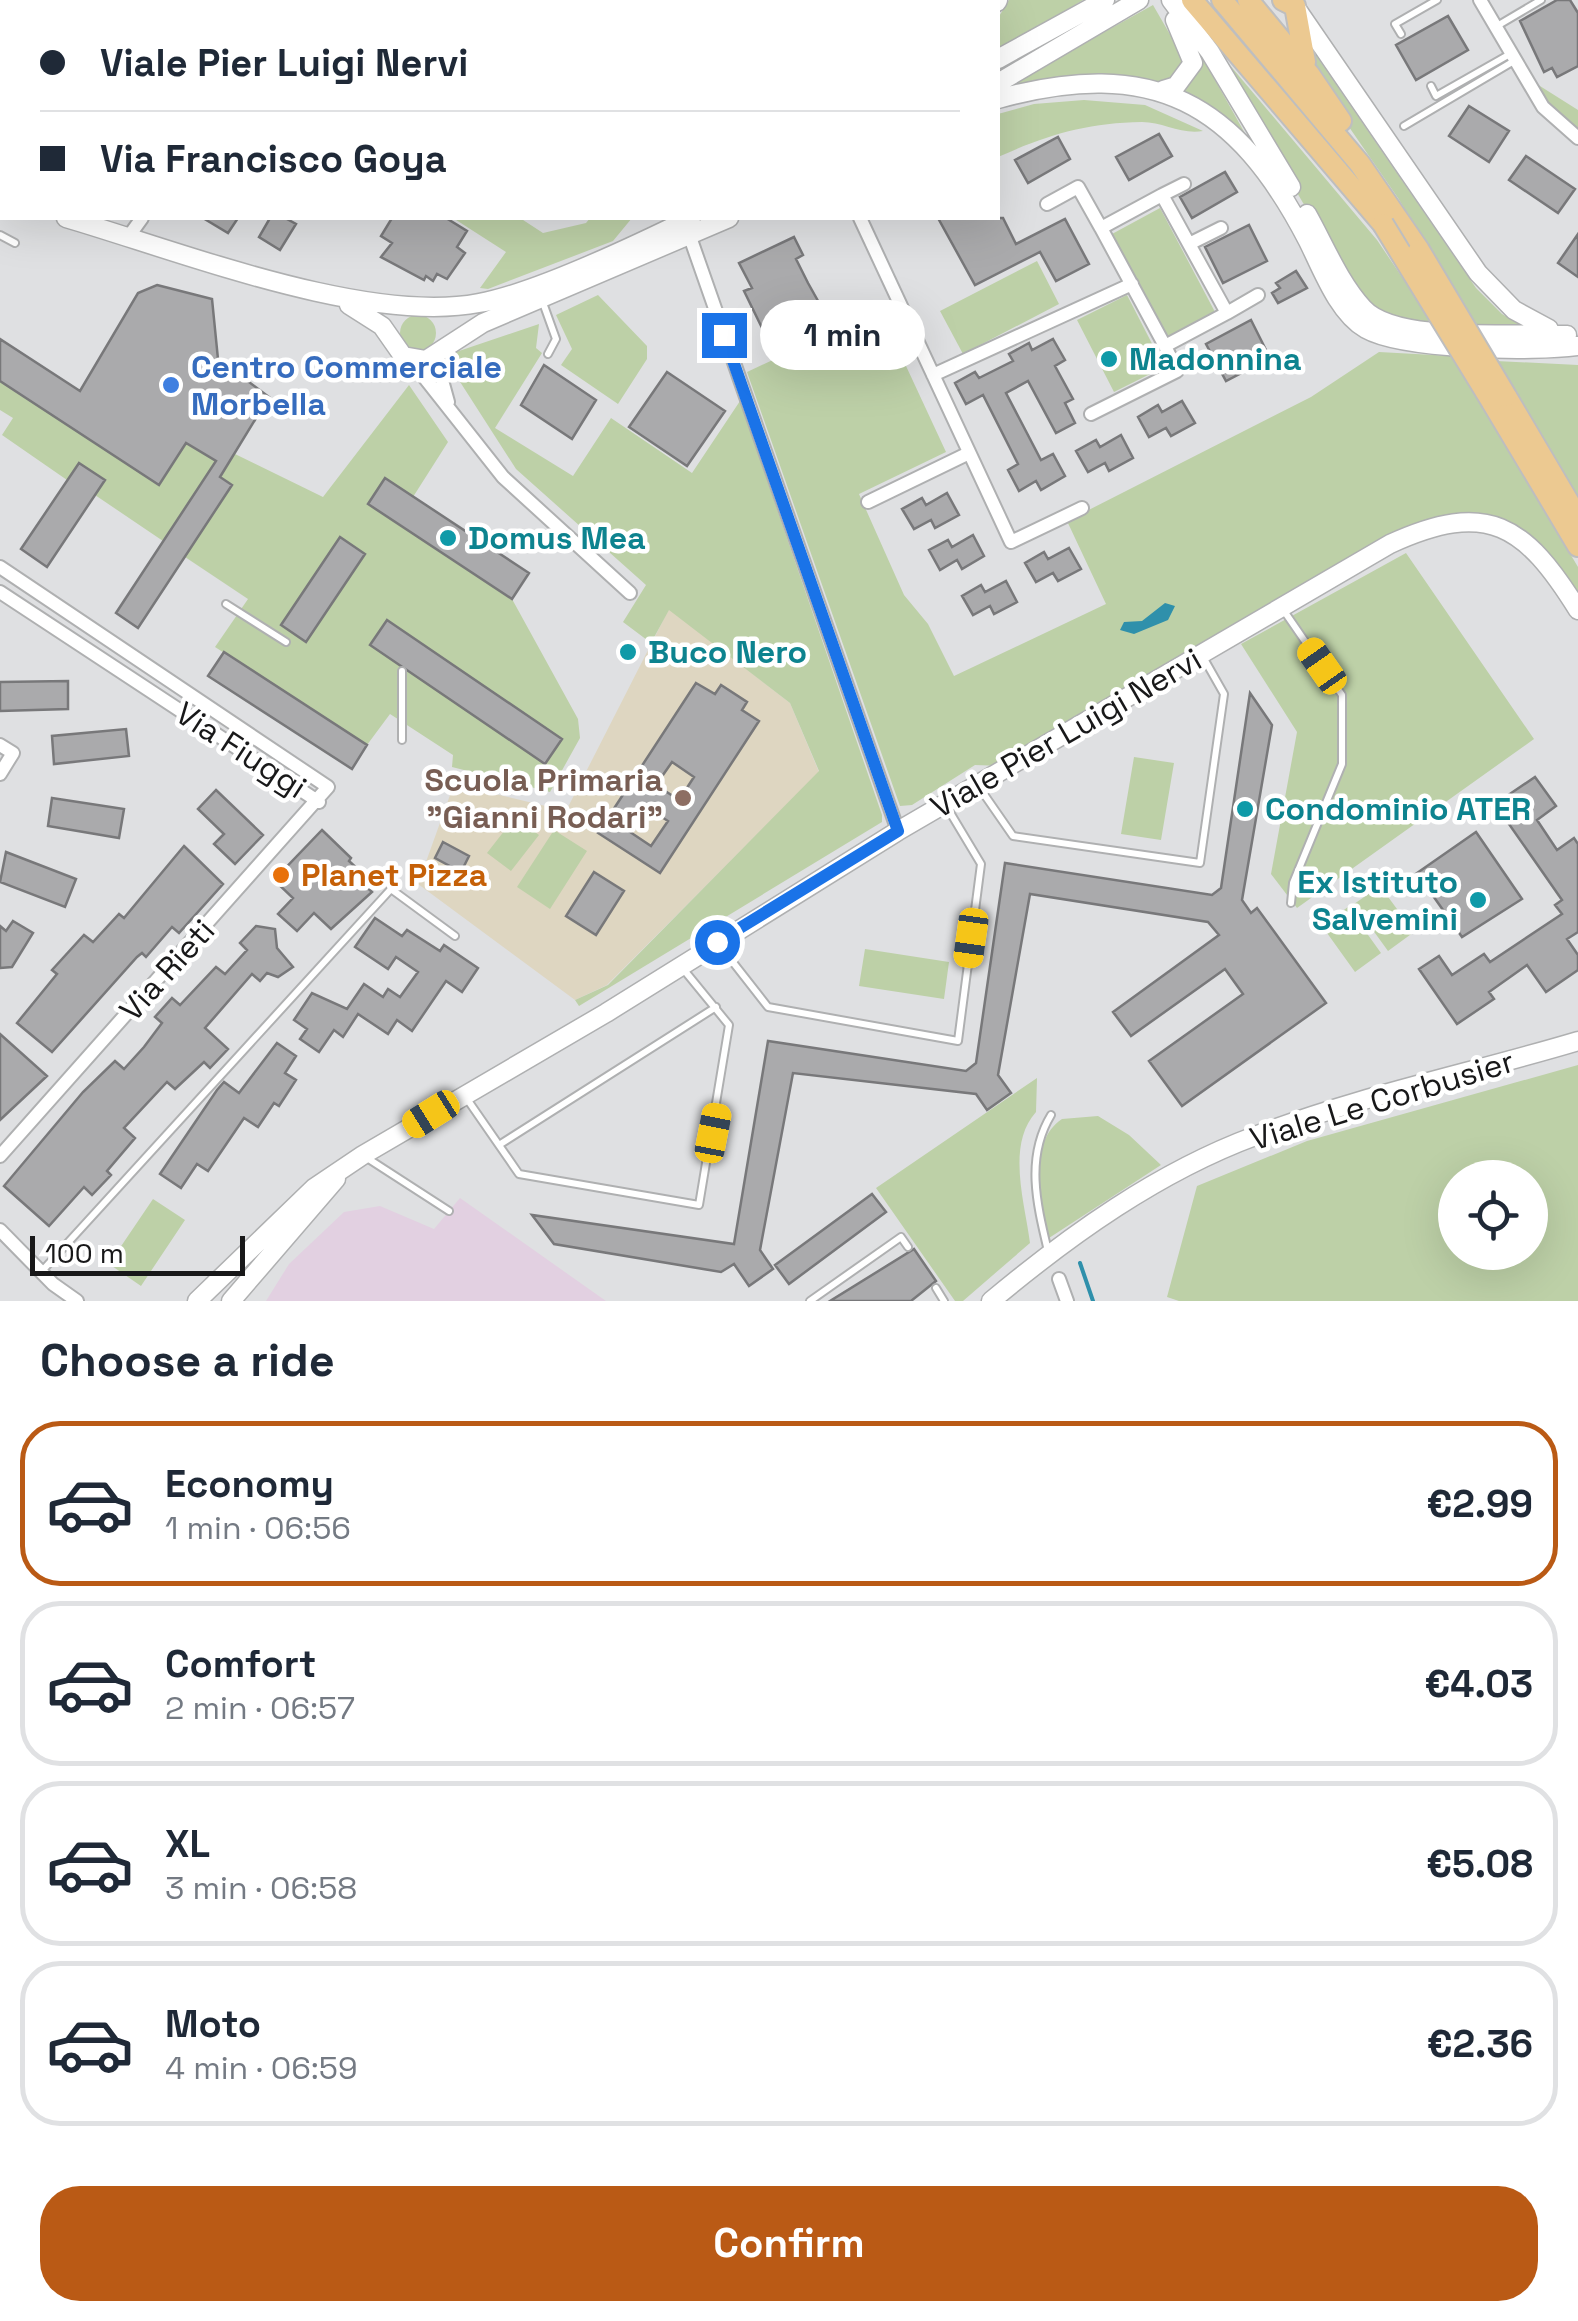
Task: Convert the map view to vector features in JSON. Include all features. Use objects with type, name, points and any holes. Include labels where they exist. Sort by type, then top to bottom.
[{"type":"main road","points":[[1192,0],[1383,224]]},
{"type":"main road","points":[[1248,0],[1309,74],[1391,197],[1578,546]]},
{"type":"main road","points":[[1224,2],[1383,224],[1578,518]]},
{"type":"main road","points":[[1224,2],[1349,151],[1420,250]]},
{"type":"main road","points":[[1291,2],[1309,74]]},
{"type":"street","points":[[1000,59],[1105,0]]},
{"type":"street","points":[[1000,82],[1139,0]]},
{"type":"street","points":[[1000,97],[1037,88],[1109,85],[1163,90],[1176,86],[1192,63],[1191,49],[1167,0]]},
{"type":"street","points":[[1167,0],[1210,52],[1340,272],[1371,316],[1422,330],[1574,340]]},
{"type":"street","points":[[1480,0],[1542,107],[1578,138]]},
{"type":"street","points":[[1291,2],[1478,274],[1514,310],[1574,340]]},
{"type":"street","points":[[1163,90],[1208,114],[1251,152],[1276,184],[1356,322],[1400,340],[1529,348],[1574,340]]},
{"type":"street","points":[[1101,228],[1184,184]]},
{"type":"street","points":[[1047,204],[1078,186],[1177,371],[1090,414]]},
{"type":"street","points":[[1162,195],[1227,313]]},
{"type":"street","points":[[73,220],[322,292],[434,308],[482,303],[687,223],[712,220]]},
{"type":"street","points":[[129,236],[141,220]]},
{"type":"street","points":[[861,220],[1011,542],[1082,508]]},
{"type":"street","points":[[408,358],[438,353],[462,333],[541,299],[687,223]]},
{"type":"street","points":[[687,223],[898,831]]},
{"type":"street","points":[[1189,244],[1221,228]]},
{"type":"street","points":[[933,375],[1132,284]]},
{"type":"street","points":[[322,292],[372,317],[502,477],[630,594]]},
{"type":"street","points":[[1165,346],[1258,295]]},
{"type":"street","points":[[391,336],[396,315],[412,305]]},
{"type":"street","points":[[434,308],[448,331],[438,353],[450,409]]},
{"type":"street","points":[[868,502],[969,453]]},
{"type":"street","name":"Viale Pier Luigi Nervi","points":[[197,1301],[314,1188],[363,1155],[898,831],[1390,544],[1452,523],[1506,530],[1530,542],[1548,561],[1578,610]]},
{"type":"street","name":"Via Fiuggi","points":[[0,568],[326,782]]},
{"type":"street","name":"Via Fiuggi","points":[[0,592],[318,802]]},
{"type":"street","points":[[40,619],[51,601]]},
{"type":"street","points":[[136,682],[146,664]]},
{"type":"street","name":"Via Fiuggi","points":[[163,699],[174,683]]},
{"type":"street","points":[[0,744],[13,753],[0,774]]},
{"type":"street","name":"Via Rieti","points":[[0,1156],[318,802],[326,782]]},
{"type":"street","name":"Viale Le Corbusier","points":[[991,1301],[1048,1252],[1182,1170],[1253,1136],[1578,1042]]},
{"type":"street","name":"Viale Pier Luigi Nervi","points":[[231,1301],[342,1171]]},
{"type":"street","points":[[0,1230],[53,1284],[76,1301]]},
{"type":"street","points":[[1059,1278],[1067,1301]]},
{"type":"street","points":[[53,1284],[64,1301]]},
{"type":"lane","points":[[70,0],[82,0]]},
{"type":"lane","points":[[1401,34],[1394,24],[1437,0]]},
{"type":"lane","points":[[1496,27],[1541,0]]},
{"type":"lane","points":[[1431,86],[1436,96],[1513,56]]},
{"type":"lane","points":[[1404,126],[1513,56]]},
{"type":"lane","points":[[0,235],[15,243]]},
{"type":"lane","points":[[541,299],[556,339],[548,354]]},
{"type":"lane","points":[[226,604],[286,642]]},
{"type":"lane","points":[[1282,607],[1342,695],[1342,764],[1293,884],[1291,902]]},
{"type":"lane","points":[[978,786],[1013,836],[1200,863],[1224,694],[1202,654]]},
{"type":"lane","points":[[402,671],[402,740]]},
{"type":"lane","points":[[717,942],[768,1007],[958,1041],[981,864],[945,804]]},
{"type":"lane","points":[[41,1272],[391,889],[456,936]]},
{"type":"lane","points":[[464,1094],[520,1174],[699,1205],[729,1025],[681,965]]},
{"type":"lane","points":[[499,1145],[716,1007]]},
{"type":"lane","points":[[1048,1252],[1034,1165],[1040,1134],[1051,1115]]},
{"type":"lane","points":[[363,1155],[450,1211]]},
{"type":"lane","points":[[810,1301],[901,1237],[908,1246]]},
{"type":"lane","points":[[936,1288],[944,1301]]},
{"type":"shaded area","name":"Scuola Primaria \"Gianni Rodari\"","points":[[669,609],[790,703],[819,772],[607,985],[575,1000],[418,884],[454,784],[566,811]]},
{"type":"shaded area","points":[[460,1198],[606,1301],[266,1301],[289,1264],[344,1212],[380,1206],[434,1229]]},
{"type":"green space","points":[[1009,0],[1083,0],[1000,51],[1000,15]]},
{"type":"green space","points":[[1153,5],[1183,57],[1184,66],[1170,85],[1000,90]]},
{"type":"green space","points":[[1302,35],[1476,288],[1502,314],[1530,330],[1478,326],[1472,322],[1398,198],[1309,69]]},
{"type":"green space","points":[[1207,38],[1377,240],[1435,326],[1405,324],[1359,299]]},
{"type":"green space","points":[[1192,45],[1256,153],[1183,93],[1193,78]]},
{"type":"green space","points":[[1532,81],[1578,110],[1578,135],[1551,113]]},
{"type":"green space","points":[[1084,100],[1145,105],[1203,131],[1142,122],[1103,125],[1050,137],[1000,156],[1000,113],[1034,104]]},
{"type":"green space","points":[[1160,208],[1215,312],[1167,337],[1112,234]]},
{"type":"green space","points":[[456,220],[523,220],[543,233],[588,220],[630,220],[613,241],[488,289],[480,288],[506,252]]},
{"type":"green space","points":[[1037,261],[1059,304],[963,354],[940,311]]},
{"type":"green space","points":[[598,295],[647,346],[647,359],[618,404],[561,365],[572,349],[556,315]]},
{"type":"green space","points":[[1127,295],[1164,367],[1114,392],[1077,320]]},
{"type":"green space","points":[[880,310],[946,452],[859,494],[904,595],[928,624],[954,676],[1106,604],[1067,521],[1311,397],[1379,352],[1452,356],[1578,567],[1578,600],[1553,560],[1528,534],[1495,521],[1448,517],[1003,766],[975,765],[912,805],[900,806],[747,372]]},
{"type":"green space","points":[[418,315],[431,320],[436,333],[431,346],[418,351],[405,346],[400,333],[405,320]]},
{"type":"green space","points":[[539,324],[536,348],[542,353],[495,428],[573,476],[611,418],[692,473],[740,401],[882,815],[882,822],[579,1006],[575,1000],[608,985],[819,771],[790,703],[669,610],[651,643],[623,622],[646,585],[516,469],[451,367],[456,352]]},
{"type":"green space","points":[[1496,361],[1578,365],[1578,505]]},
{"type":"green space","points":[[0,381],[159,485],[186,443],[226,467],[235,454],[323,497],[409,385],[448,442],[413,497],[385,478],[368,504],[512,599],[578,719],[580,738],[550,792],[452,767],[453,755],[390,714],[367,745],[215,647],[248,599],[185,557],[232,485],[209,471],[163,541],[95,495],[104,480],[79,463],[67,480],[2,435],[13,418],[0,410]],"holes":[[[340,537],[364,554],[305,641],[281,625]],[[388,620],[561,738],[561,739],[371,645]]]},
{"type":"green space","points":[[1406,553],[1534,739],[1297,908],[1271,874],[1297,732],[1241,644]]},
{"type":"green space","points":[[1134,757],[1174,763],[1161,840],[1121,834]]},
{"type":"green space","points":[[515,817],[539,835],[511,871],[487,853]]},
{"type":"green space","points":[[554,830],[587,851],[550,909],[517,887]]},
{"type":"green space","points":[[1380,886],[1414,932],[1388,951],[1354,904]]},
{"type":"green space","points":[[1348,907],[1381,953],[1355,972],[1322,926]]},
{"type":"green space","points":[[865,949],[949,962],[944,999],[859,986]]},
{"type":"green space","points":[[1578,1065],[1578,1301],[1179,1301],[1167,1297],[1197,1186],[1307,1141]]},
{"type":"green space","points":[[1037,1078],[1036,1112],[1027,1125],[1020,1157],[1030,1243],[963,1301],[955,1301],[876,1188]]},
{"type":"green space","points":[[1098,1116],[1129,1135],[1161,1165],[1049,1238],[1039,1174],[1044,1142],[1062,1119]]},
{"type":"green space","points":[[153,1199],[185,1220],[141,1286],[109,1264]]},
{"type":"water","points":[[1165,603],[1175,606],[1168,620],[1134,634],[1120,630],[1124,622],[1142,621]]},
{"type":"building","points":[[1557,0],[1570,0],[1578,13],[1578,66],[1557,77],[1552,68],[1544,72],[1520,21]]},
{"type":"building","points":[[1448,16],[1468,50],[1416,80],[1396,45]]},
{"type":"building","points":[[1469,106],[1509,131],[1489,162],[1449,136]]},
{"type":"building","points":[[1159,134],[1172,156],[1129,180],[1116,157]]},
{"type":"building","points":[[1058,137],[1070,159],[1028,183],[1015,160]]},
{"type":"building","points":[[1526,156],[1575,189],[1558,213],[1509,180]]},
{"type":"building","points":[[1225,172],[1237,192],[1192,218],[1180,197]]},
{"type":"building","points":[[1003,218],[1016,244],[1065,219],[1089,264],[1056,281],[1040,252],[975,285],[939,220]]},
{"type":"building","points":[[206,220],[237,220],[228,233]]},
{"type":"building","points":[[269,220],[296,224],[280,250],[259,237]]},
{"type":"building","points":[[391,220],[449,220],[467,231],[457,247],[465,253],[447,279],[437,274],[433,281],[381,257],[392,243],[381,236]]},
{"type":"building","points":[[1249,225],[1267,261],[1223,283],[1205,247]]},
{"type":"building","points":[[1578,234],[1578,277],[1558,263]]},
{"type":"building","points":[[794,237],[803,255],[796,259],[808,283],[822,308],[830,305],[840,325],[783,353],[770,327],[763,330],[744,291],[752,288],[739,263]]},
{"type":"building","points":[[1296,271],[1307,288],[1278,303],[1272,293],[1280,288],[1276,283]]},
{"type":"building","name":"Centro Commerciale Morbella","points":[[157,285],[212,299],[218,359],[269,397],[220,477],[232,485],[138,628],[116,613],[216,461],[186,443],[159,485],[0,381],[0,339],[80,391],[138,293]]},
{"type":"building","points":[[1251,320],[1270,358],[1226,381],[1206,344]]},
{"type":"building","points":[[1053,339],[1065,360],[1055,366],[1073,399],[1065,403],[1075,423],[1056,433],[1028,381],[1006,393],[1041,460],[1053,454],[1065,476],[1041,490],[1036,481],[1019,491],[1008,470],[1018,464],[983,395],[966,404],[955,383],[975,372],[979,378],[1013,361],[1009,354],[1029,343],[1032,350]]},
{"type":"building","points":[[544,365],[596,400],[572,439],[521,405]]},
{"type":"building","points":[[667,372],[725,411],[687,466],[629,427]]},
{"type":"building","points":[[1182,401],[1195,423],[1171,436],[1166,428],[1149,437],[1138,417],[1158,405],[1162,412]]},
{"type":"building","points":[[1121,435],[1133,458],[1109,471],[1105,463],[1088,472],[1076,451],[1096,440],[1100,447]]},
{"type":"building","points":[[79,463],[105,480],[47,567],[21,549]]},
{"type":"building","name":"Domus Mea","points":[[385,478],[529,573],[512,599],[368,504]]},
{"type":"building","points":[[947,493],[959,515],[935,528],[931,520],[914,529],[902,509],[922,498],[926,505]]},
{"type":"building","points":[[973,535],[984,556],[962,569],[957,560],[940,570],[929,550],[948,540],[952,547]]},
{"type":"building","points":[[340,537],[365,554],[306,642],[281,625]]},
{"type":"building","points":[[1069,548],[1081,569],[1058,581],[1053,573],[1036,582],[1025,563],[1044,552],[1048,559]]},
{"type":"building","points":[[1006,581],[1017,602],[994,614],[990,606],[973,615],[962,596],[981,585],[985,592]]},
{"type":"building","points":[[387,620],[562,739],[545,764],[370,645]]},
{"type":"building","points":[[224,652],[367,745],[352,769],[208,676]]},
{"type":"building","points":[[68,681],[68,709],[0,711],[0,682]]},
{"type":"building","points":[[696,683],[715,694],[721,685],[747,702],[742,710],[759,721],[660,873],[598,833]],"holes":[[[672,762],[694,777],[679,800],[656,785]],[[643,805],[668,821],[651,846],[627,830]]]},
{"type":"building","points":[[1250,693],[1272,725],[1242,900],[1251,913],[1257,908],[1326,1003],[1182,1106],[1149,1061],[1243,994],[1225,969],[1131,1036],[1113,1012],[1219,935],[1208,922],[1030,894],[998,1075],[1011,1093],[987,1110],[976,1094],[793,1073],[760,1250],[773,1269],[749,1286],[734,1264],[721,1272],[554,1244],[532,1215],[734,1244],[768,1041],[966,1071],[976,1063],[1005,863],[1212,895],[1221,888]]},
{"type":"building","points":[[126,729],[129,756],[54,764],[52,736]]},
{"type":"building","name":"Ex Istituto Salvemini","points":[[1535,777],[1556,806],[1537,820],[1557,850],[1574,838],[1578,844],[1578,932],[1567,939],[1578,955],[1578,970],[1546,992],[1527,965],[1489,992],[1494,999],[1457,1024],[1419,969],[1439,956],[1452,975],[1484,954],[1490,962],[1562,914],[1555,905],[1562,900],[1495,804]]},
{"type":"building","points":[[216,790],[263,835],[235,864],[214,844],[224,834],[198,809]]},
{"type":"building","points":[[52,798],[124,809],[119,838],[48,826]]},
{"type":"building","points":[[322,830],[351,858],[349,861],[361,872],[356,877],[372,892],[331,929],[314,913],[297,931],[278,914],[293,898],[274,880]]},
{"type":"building","points":[[1476,832],[1522,899],[1462,937],[1417,873]]},
{"type":"building","points":[[443,842],[469,856],[461,872],[435,858]]},
{"type":"building","points":[[184,846],[223,884],[179,933],[172,927],[146,957],[142,953],[137,957],[52,1052],[17,1023],[57,974],[52,970],[84,935],[93,942],[119,914],[124,918]]},
{"type":"building","points":[[6,852],[76,879],[65,907],[0,882]]},
{"type":"building","points":[[594,872],[624,891],[596,935],[566,916]]},
{"type":"building","points":[[375,918],[402,936],[407,930],[440,951],[444,945],[478,968],[462,992],[446,981],[412,1031],[397,1020],[388,1034],[358,1014],[343,1037],[334,1030],[319,1052],[300,1039],[307,1029],[294,1020],[312,993],[347,1009],[364,984],[383,997],[388,989],[400,997],[418,972],[396,957],[388,969],[355,947]]},
{"type":"building","points":[[13,921],[33,933],[12,967],[0,968],[0,926],[6,931]]},
{"type":"building","points":[[256,926],[275,929],[277,948],[293,967],[278,977],[267,973],[260,981],[252,974],[205,1028],[228,1049],[210,1068],[204,1062],[175,1089],[167,1082],[124,1128],[135,1138],[107,1171],[111,1175],[92,1195],[84,1187],[49,1226],[4,1186],[83,1092],[115,1061],[124,1069],[144,1047],[162,1023],[155,1017],[172,998],[180,1005],[216,967],[225,974],[247,950],[240,943]]},
{"type":"building","points":[[0,1034],[47,1076],[0,1120]]},
{"type":"building","points":[[277,1043],[296,1056],[285,1073],[296,1080],[279,1106],[274,1103],[258,1127],[244,1118],[208,1171],[197,1164],[181,1188],[160,1174],[224,1082],[239,1093]]},
{"type":"building","points":[[872,1194],[886,1212],[789,1284],[775,1265]]},
{"type":"building","points":[[914,1249],[936,1281],[911,1301],[830,1301]]},
{"type":"waterway","points":[[1080,1263],[1093,1301]]},
{"type":"place","name":"Madonnina","points":[[1109,359]]},
{"type":"place","name":"Centro Commerciale Morbella","points":[[171,385]]},
{"type":"place","name":"Domus Mea","points":[[448,538]]},
{"type":"place","name":"Buco Nero","points":[[628,652]]},
{"type":"place","name":"Scuola Primaria \"Gianni Rodari\"","points":[[683,798]]},
{"type":"place","name":"Condominio ATER","points":[[1245,809]]},
{"type":"place","name":"Planet Pizza","points":[[281,875]]},
{"type":"place","name":"Ex Istituto Salvemini","points":[[1478,900]]},
{"type":"route","points":[[717,942],[898,831],[724,335]]}]
